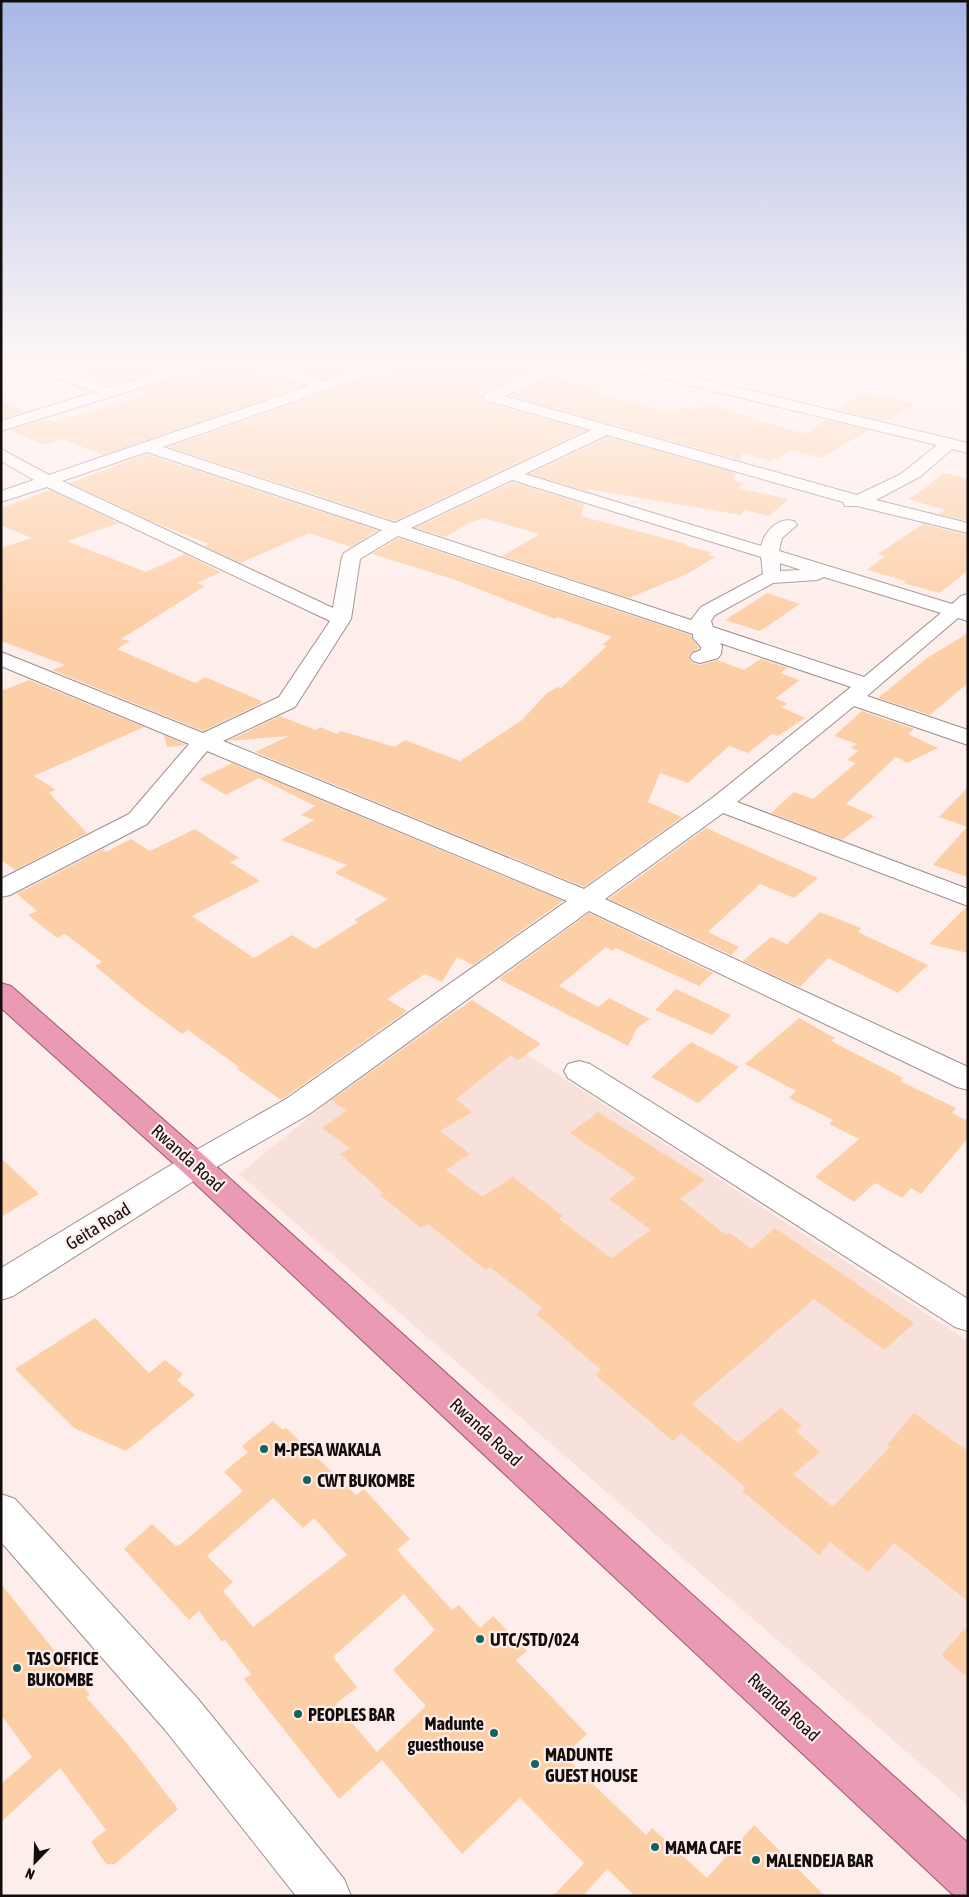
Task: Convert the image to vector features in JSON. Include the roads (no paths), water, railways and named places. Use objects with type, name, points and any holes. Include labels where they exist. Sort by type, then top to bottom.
[{"type":"highway","name":"Rwanda Road","points":[[1,992],[195,1165],[968,1876]]},
{"type":"street","points":[[1,497],[141,449]]},
{"type":"street","points":[[156,449],[697,626],[968,738]]},
{"type":"street","points":[[1,889],[138,819],[204,742],[287,702],[341,619],[351,557],[397,529],[564,449]]},
{"type":"street","points":[[671,449],[859,501],[968,528]]},
{"type":"street","points":[[819,504],[859,501],[923,467],[944,449]]},
{"type":"street","points":[[1,454],[48,481],[341,619]]},
{"type":"street","points":[[508,474],[769,564],[841,573],[960,611]]},
{"type":"street","points":[[769,564],[768,547],[772,537],[780,528],[788,524]]},
{"type":"street","points":[[727,545],[769,564]]},
{"type":"street","points":[[697,626],[708,611],[769,564]]},
{"type":"street","name":"Geita Road","points":[[1,1286],[195,1165],[297,1107],[720,804],[960,611]]},
{"type":"street","points":[[697,626],[703,638],[712,646],[711,654],[700,657]]},
{"type":"street","points":[[1,658],[587,900],[968,1080]]},
{"type":"street","points":[[720,804],[968,898]]},
{"type":"street","points":[[579,1070],[968,1317]]},
{"type":"street","points":[[1,1512],[182,1715],[327,1896]]},
{"type":"place","name":"M-PESA WAKALA","points":[[264,1449]]},
{"type":"place","name":"CWT BUKOMBE","points":[[307,1480]]},
{"type":"place","name":"UTC/STD/024","points":[[480,1639]]},
{"type":"place","name":"TAS OFFICE BUKOMBE","points":[[17,1668]]},
{"type":"place","name":"PEOPLES BAR","points":[[298,1714]]},
{"type":"place","name":"Madunte guesthouse","points":[[494,1733]]},
{"type":"place","name":"MADUNTE GUEST HOUSE","points":[[535,1764]]},
{"type":"place","name":"MAMA CAFE","points":[[655,1847]]},
{"type":"place","name":"MALENDEJA BAR","points":[[756,1860]]}]
